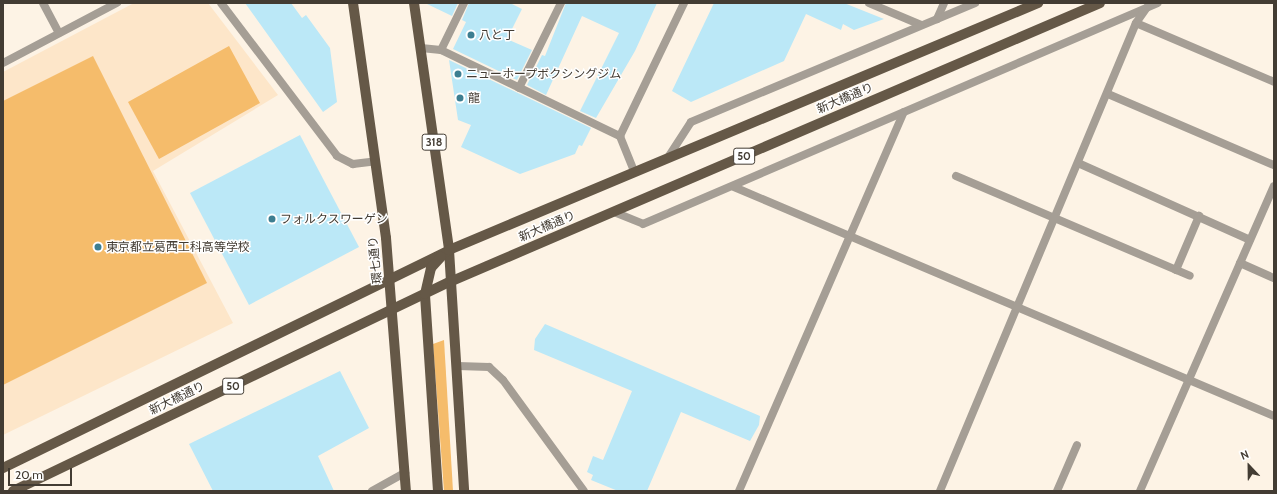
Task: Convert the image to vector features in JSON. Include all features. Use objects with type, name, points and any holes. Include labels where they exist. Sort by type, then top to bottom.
[{"type":"main road","name":"環七通り","points":[[353,3],[376,161],[390,279],[406,491]]},
{"type":"main road","name":"318","points":[[414,3],[449,250],[458,366],[464,491]]},
{"type":"main road","name":"新大橋通り","points":[[3,468],[449,250],[669,156],[866,77],[1038,3]]},
{"type":"main road","name":"新大橋通り","points":[[14,491],[452,281],[1100,3]]},
{"type":"main road","points":[[438,491],[425,294],[431,268],[449,250]]},
{"type":"street","points":[[42,3],[59,34]]},
{"type":"street","points":[[3,62],[117,3]]},
{"type":"street","points":[[221,3],[337,156],[352,164],[376,161]]},
{"type":"street","points":[[441,50],[464,3]]},
{"type":"street","points":[[519,88],[561,3]]},
{"type":"street","points":[[620,136],[684,3]]},
{"type":"street","points":[[869,3],[884,6],[922,25]]},
{"type":"street","points":[[937,19],[944,3]]},
{"type":"street","points":[[669,156],[691,122],[975,3]]},
{"type":"street","points":[[614,212],[643,224],[734,188],[1148,5],[1158,3]]},
{"type":"street","points":[[940,491],[1108,94],[1136,23],[1148,5]]},
{"type":"street","points":[[1136,23],[1274,82]]},
{"type":"street","points":[[421,48],[441,50],[620,136],[634,171]]},
{"type":"street","points":[[1108,94],[1274,165]]},
{"type":"street","points":[[739,491],[904,112]]},
{"type":"street","points":[[1078,164],[1199,216],[1250,240]]},
{"type":"street","points":[[956,176],[1190,276]]},
{"type":"street","points":[[1140,491],[1187,378],[1274,186]]},
{"type":"street","points":[[734,188],[1018,306],[1274,416]]},
{"type":"street","points":[[1176,270],[1199,216]]},
{"type":"street","points":[[1240,263],[1274,278]]},
{"type":"street","points":[[458,366],[489,367],[503,380],[584,491]]},
{"type":"street","points":[[1057,491],[1077,445]]},
{"type":"street","points":[[372,491],[405,473]]},
{"type":"shaded area","name":"東京都立葛西工科高等学校","points":[[134,3],[208,3],[278,95],[153,171],[233,323],[3,435],[3,72]]},
{"type":"shaded area","points":[[229,46],[260,103],[159,159],[128,102]]},
{"type":"shaded area","points":[[93,56],[207,283],[3,385],[3,101]]},
{"type":"shaded area","points":[[444,340],[453,491],[444,491],[433,344]]},
{"type":"building","points":[[245,3],[291,3],[302,18],[306,15],[330,48],[337,102],[323,112]]},
{"type":"building","points":[[425,3],[458,3],[452,16]]},
{"type":"building","points":[[469,3],[510,3],[522,9],[507,39],[532,50],[517,80],[453,49],[466,22],[462,20]]},
{"type":"building","points":[[566,3],[657,3],[635,51],[596,118],[580,111],[619,33],[582,16],[546,95],[527,85],[542,55],[545,56]]},
{"type":"building","points":[[714,3],[844,3],[884,19],[854,30],[843,24],[841,30],[806,14],[784,61],[691,102],[672,91]]},
{"type":"building","points":[[449,60],[591,128],[582,146],[579,145],[575,154],[520,174],[461,147],[471,125],[458,120]]},
{"type":"building","points":[[300,135],[359,247],[249,305],[190,193]]},
{"type":"building","points":[[545,324],[760,416],[759,425],[750,441],[681,412],[647,491],[618,491],[591,480],[593,475],[587,472],[593,456],[603,460],[632,391],[534,350],[535,339]]},
{"type":"building","points":[[340,371],[369,428],[318,456],[334,491],[213,491],[189,444]]},
{"type":"place","name":"八と丁","points":[[471,35]]},
{"type":"place","name":"ニューホープボクシングジム","points":[[458,74]]},
{"type":"place","name":"龍","points":[[460,98]]},
{"type":"place","name":"フォルクスワーゲン","points":[[272,219]]},
{"type":"place","name":"東京都立葛西工科高等学校","points":[[98,247]]}]
